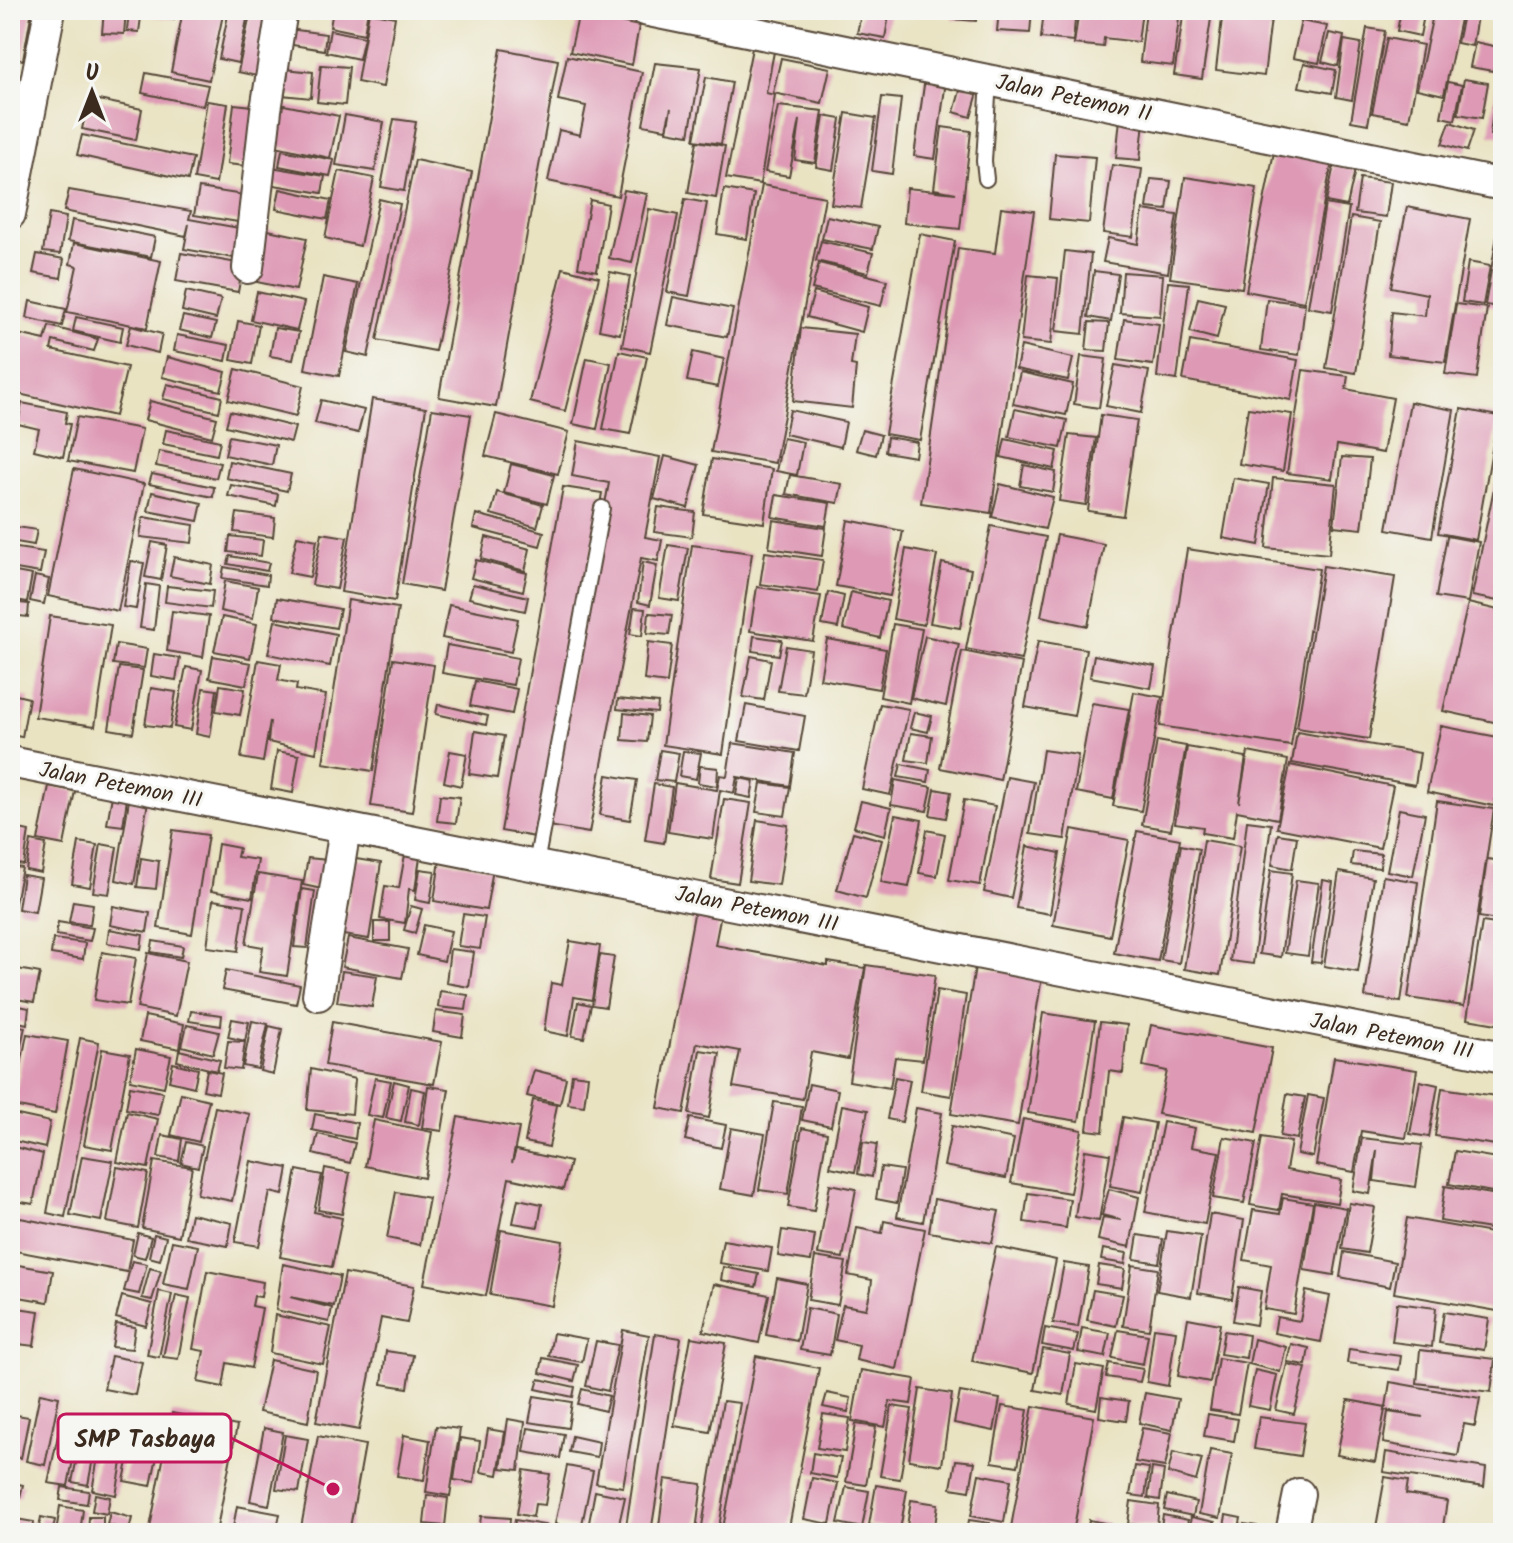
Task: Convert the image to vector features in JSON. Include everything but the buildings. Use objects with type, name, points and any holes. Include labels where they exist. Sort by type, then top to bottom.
[{"type":"street","points":[[10,214],[50,10]]},
{"type":"street","points":[[248,268],[266,110],[282,10]]},
{"type":"street","name":"Jalan Petemon II","points":[[644,10],[1503,185]]},
{"type":"street","name":"Jalan Petemon III","points":[[10,762],[1503,1057]]},
{"type":"street","points":[[318,995],[345,829]]},
{"type":"street","points":[[1291,1533],[1299,1494]]},
{"type":"lane","points":[[986,179],[984,161],[989,80]]},
{"type":"lane","points":[[536,864],[602,508]]},
{"type":"place","name":"SMP Tasbaya","points":[[333,1489]]}]
